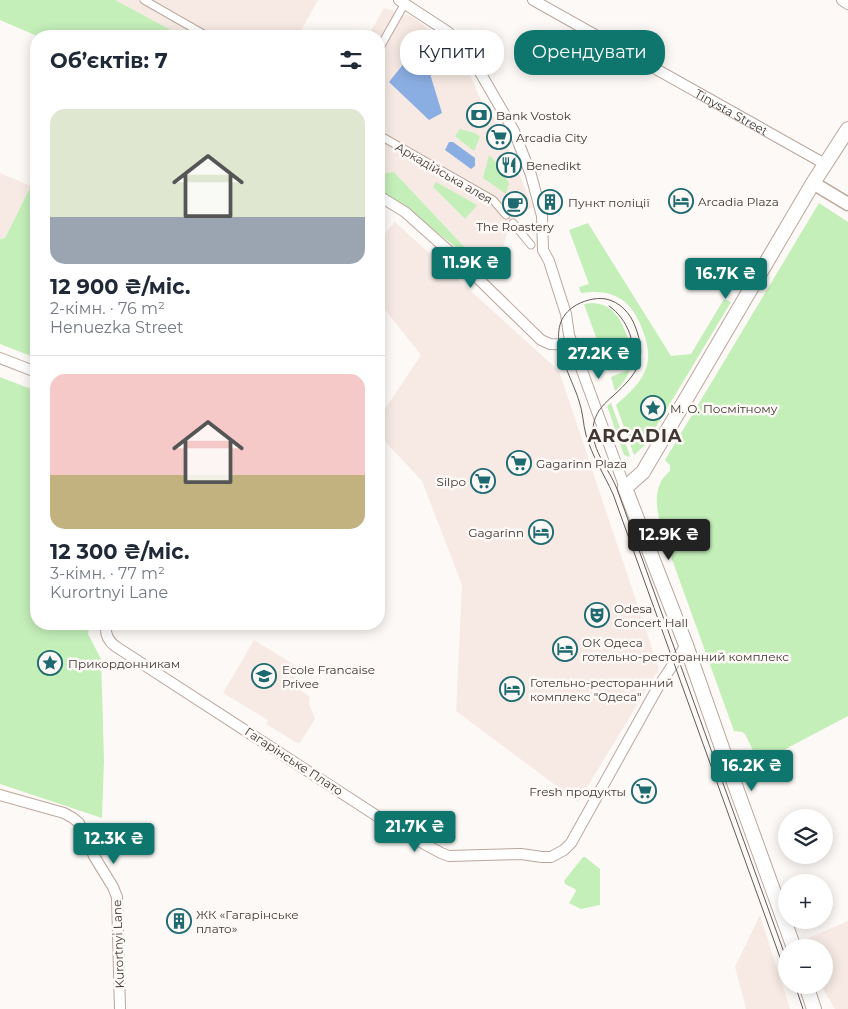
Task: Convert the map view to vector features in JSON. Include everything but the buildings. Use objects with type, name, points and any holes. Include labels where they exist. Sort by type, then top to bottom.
[{"type":"main road","points":[[791,939],[686,645],[625,488],[643,472],[824,164],[848,130]]},
{"type":"main road","points":[[809,994],[814,1009]]},
{"type":"street","points":[[144,0],[196,30]]},
{"type":"street","name":"Tinysta Street","points":[[534,0],[824,164]]},
{"type":"street","points":[[842,0],[848,4]]},
{"type":"street","points":[[385,37],[402,1],[448,32],[464,48],[477,67],[514,131],[531,175],[542,216],[543,250],[549,261],[563,305],[571,340],[625,488]]},
{"type":"street","name":"Аркадійська алея","points":[[385,138],[493,200],[506,215]]},
{"type":"street","points":[[813,183],[848,204]]},
{"type":"street","points":[[385,200],[405,212],[459,260],[541,340],[550,344],[571,340]]},
{"type":"street","points":[[513,223],[531,245]]},
{"type":"street","points":[[0,358],[30,370]]},
{"type":"street","name":"Гагарінське Плато","points":[[106,630],[110,643],[397,829],[449,856],[521,854],[542,857],[551,856],[564,850],[571,843],[658,686],[686,645]]},
{"type":"street","name":"Kurortnyi Lane","points":[[0,795],[64,813],[79,823],[94,856],[117,897],[120,1009]]},
{"type":"shaded area","points":[[43,0],[318,0],[301,30],[97,30]]},
{"type":"shaded area","points":[[384,8],[413,17],[430,30],[400,30],[400,75],[470,75],[485,110],[496,119],[533,207],[521,213],[508,229],[496,274],[493,277],[394,172],[385,173],[385,30],[371,30]]},
{"type":"shaded area","points":[[0,173],[30,186],[30,188],[5,238],[0,239]]},
{"type":"shaded area","points":[[395,222],[559,371],[659,669],[578,802],[456,711],[462,585],[422,481],[385,441],[385,409],[421,355],[385,310],[385,234]]},
{"type":"shaded area","name":"Ecole Francaise Privee","points":[[254,640],[301,669],[291,683],[310,697],[309,704],[315,719],[299,744],[266,724],[268,720],[223,693]]},
{"type":"shaded area","points":[[760,915],[778,971],[778,994],[785,994],[790,1009],[746,1009],[735,967]]},
{"type":"shaded area","points":[[848,921],[848,1009],[835,1009],[826,994],[833,994],[833,939],[806,939]]},
{"type":"green space","points":[[0,0],[115,0],[171,30],[30,30],[30,33],[0,20]]},
{"type":"green space","points":[[460,129],[475,133],[480,137],[474,151],[455,136]]},
{"type":"green space","points":[[489,155],[509,183],[506,194],[483,178]]},
{"type":"green space","points":[[394,172],[487,271],[400,204],[385,195],[385,173]]},
{"type":"green space","points":[[436,182],[477,205],[465,219],[433,187]]},
{"type":"green space","points":[[30,188],[30,356],[0,344],[0,239],[5,238]]},
{"type":"green space","points":[[819,203],[848,222],[848,716],[759,763],[745,734],[734,731],[661,529],[657,498],[660,484],[670,471],[670,465],[665,460]]},
{"type":"green space","points":[[588,223],[671,356],[691,354],[724,299],[731,302],[645,445],[634,455],[616,405],[642,377],[648,361],[647,344],[639,320],[620,298],[603,292],[581,293],[579,287],[589,284],[569,230]]},
{"type":"green space","points":[[592,303],[607,307],[617,316],[630,343],[607,352],[609,358],[604,359],[584,304]]},
{"type":"green space","points":[[632,352],[628,373],[623,383],[615,391],[611,377],[628,370],[623,355]]},
{"type":"green space","points":[[0,377],[30,389],[30,630],[89,630],[88,634],[101,659],[104,760],[102,818],[0,784]]},
{"type":"green space","points":[[611,403],[629,457],[624,455],[607,406]]},
{"type":"green space","points":[[583,857],[600,869],[600,905],[581,909],[569,903],[576,891],[565,884],[564,881]]},
{"type":"water","points":[[400,68],[400,75],[430,75],[442,113],[429,120],[389,82]]},
{"type":"water","points":[[449,142],[453,142],[475,158],[475,166],[471,169],[445,150]]},
{"type":"tram line","points":[[778,952],[613,494],[589,443],[580,405],[561,352],[559,328],[564,317],[573,307],[589,300],[606,299],[620,305],[630,317],[639,338],[640,357],[635,372],[599,410],[594,422],[594,440],[600,457],[617,489],[779,939]]},
{"type":"tram line","points":[[609,306],[616,311],[630,334],[633,351],[631,368]]},
{"type":"tram line","points":[[798,994],[803,1009]]},
{"type":"place","name":"Bank Vostok","points":[[479,115]]},
{"type":"place","name":"Arcadia City","points":[[499,137]]},
{"type":"place","name":"Benedikt","points":[[509,165]]},
{"type":"place","name":"Arcadia Plaza","points":[[681,201]]},
{"type":"place","name":"Пункт поліції","points":[[550,202]]},
{"type":"place","name":"The Roastery","points":[[515,204]]},
{"type":"place","name":"М. О. Посмітному","points":[[653,408]]},
{"type":"place","name":"Gagarinn Plaza","points":[[519,463]]},
{"type":"place","name":"Silpo","points":[[483,481]]},
{"type":"place","name":"Gagarinn","points":[[541,532]]},
{"type":"place","name":"Odesa Concert Hall","points":[[597,615]]},
{"type":"place","name":"ОК Одеса готельно-ресторанний комплекс","points":[[565,649]]},
{"type":"place","name":"Прикордонникам","points":[[50,663]]},
{"type":"place","name":"Ecole Francaise Privee","points":[[264,676]]},
{"type":"place","name":"Готельно-ресторанний комплекс \"Одеса\"","points":[[512,689]]},
{"type":"place","name":"Fresh продукты","points":[[644,791]]},
{"type":"place","name":"ЖК «Гагарінське плато»","points":[[179,921]]},
{"type":"district","name":"ARCADIA","points":[[635,436]]}]
